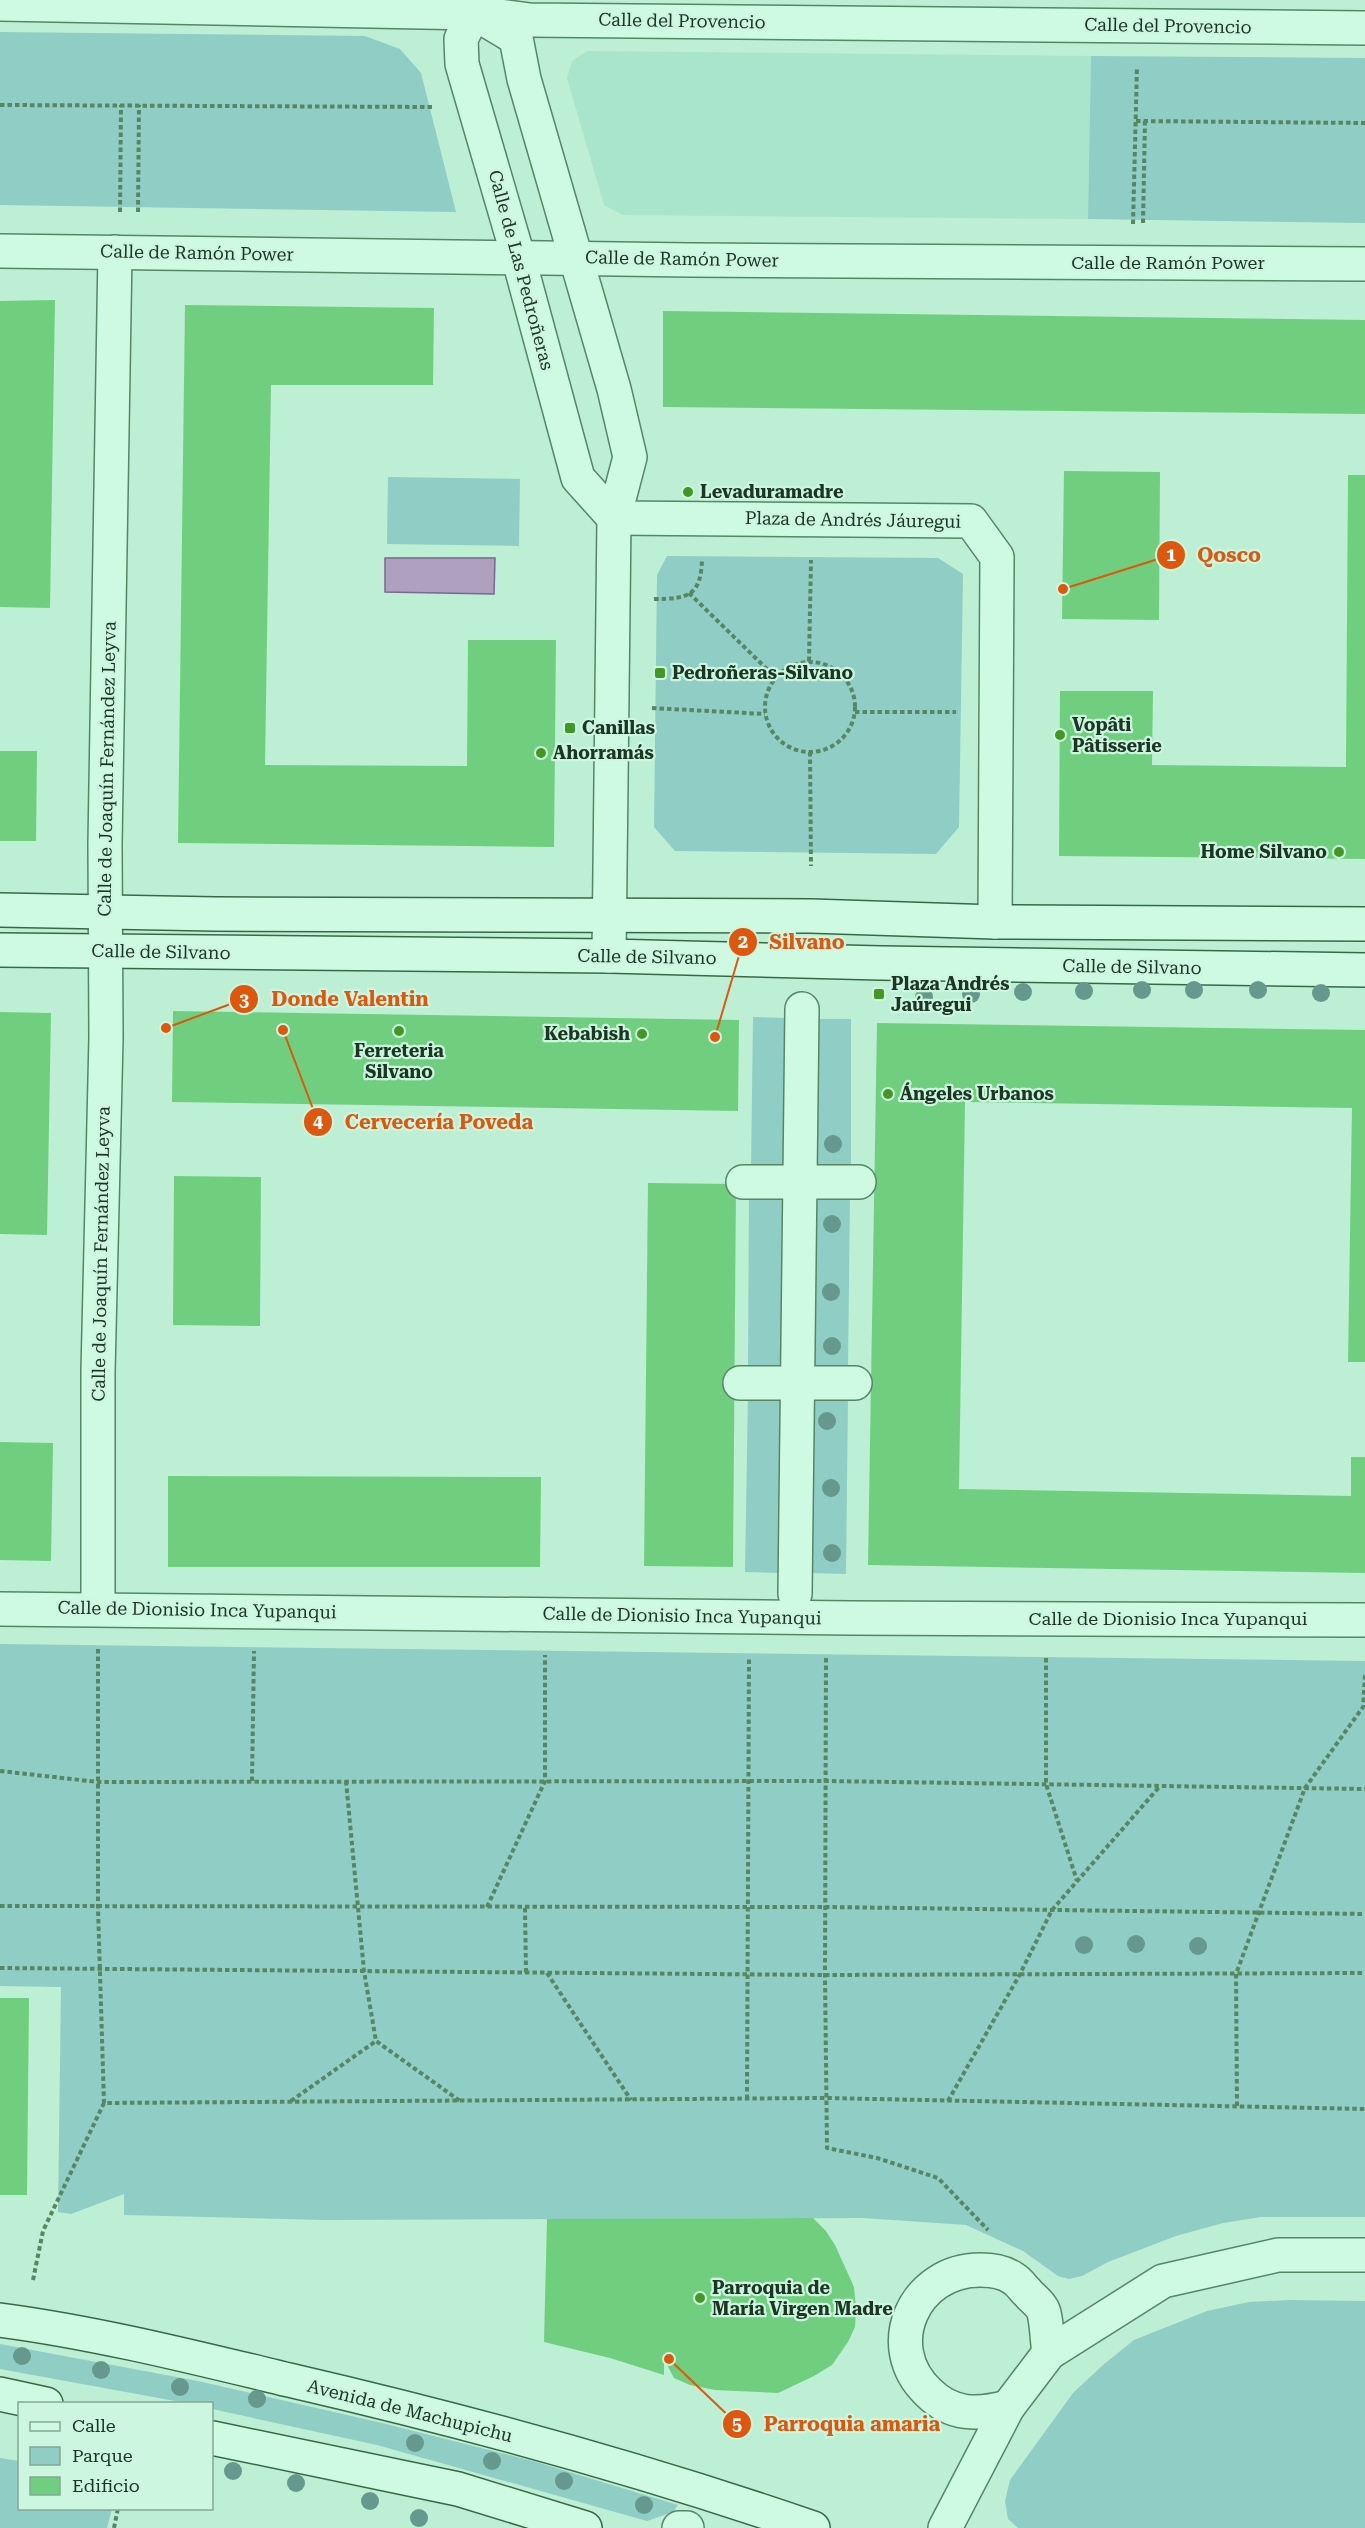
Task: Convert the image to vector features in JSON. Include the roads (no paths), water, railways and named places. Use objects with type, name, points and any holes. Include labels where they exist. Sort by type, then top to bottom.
[{"type":"street","name":"Calle del Provencio","points":[[0,4],[472,6],[530,20],[1365,28]]},
{"type":"street","name":"Calle de Las Pedroñeras","points":[[472,6],[461,39],[462,64],[518,256],[578,478],[614,518]]},
{"type":"street","points":[[472,6],[516,38],[524,79],[614,389],[630,457],[614,518],[609,956]]},
{"type":"street","name":"Calle de Ramón Power","points":[[0,251],[1365,264]]},
{"type":"street","name":"Calle de Joaquín Fernández Leyva","points":[[98,1609],[98,1372],[106,1038],[105,833],[115,252]]},
{"type":"street","name":"Plaza de Andrés Jáuregui","points":[[614,518],[971,521],[997,557],[995,922]]},
{"type":"street","points":[[0,910],[812,916],[995,922],[1365,924]]},
{"type":"street","name":"Calle de Silvano","points":[[0,950],[609,956],[881,963],[1365,970]]},
{"type":"street","points":[[795,1594],[802,1009]]},
{"type":"street","points":[[743,1182],[860,1182]]},
{"type":"street","points":[[740,1383],[855,1383]]},
{"type":"street","name":"Calle de Dionisio Inca Yupanqui","points":[[0,1609],[851,1618],[1365,1620]]},
{"type":"street","points":[[945,2528],[1008,2407],[1049,2353],[1163,2281],[1278,2255],[1365,2255]]},
{"type":"street","points":[[1008,2407],[984,2413],[959,2411],[937,2401],[919,2384],[908,2361],[905,2337],[910,2313],[924,2293],[943,2277],[967,2270],[992,2270],[1015,2279],[1044,2310],[1049,2353]]},
{"type":"street","name":"Avenida de Machupichu","points":[[0,2320],[111,2338],[406,2407],[706,2491],[813,2528]]},
{"type":"street","points":[[0,2394],[41,2402]]},
{"type":"street","points":[[213,2438],[458,2489],[585,2528]]},
{"type":"street","points":[[679,2528],[687,2528]]},
{"type":"place","name":"Levaduramadre","points":[[688,492]]},
{"type":"place","name":"Qosco","points":[[1063,589]]},
{"type":"place","name":"Pedroñeras-Silvano","points":[[660,673]]},
{"type":"place","name":"Canillas","points":[[570,728]]},
{"type":"place","name":"Vopâti Pâtisserie","points":[[1060,735]]},
{"type":"place","name":"Ahorramás","points":[[541,753]]},
{"type":"place","name":"Home Silvano","points":[[1339,852]]},
{"type":"place","name":"Plaza Andrés Jaúregui","points":[[879,994]]},
{"type":"place","name":"Donde Valentin","points":[[166,1028]]},
{"type":"place","name":"Cervecería Poveda","points":[[283,1030]]},
{"type":"place","name":"Ferreteria Silvano","points":[[399,1031]]},
{"type":"place","name":"Kebabish","points":[[642,1034]]},
{"type":"place","name":"Silvano","points":[[715,1037]]},
{"type":"place","name":"Ángeles Urbanos","points":[[888,1094]]},
{"type":"place","name":"Parroquia de María Virgen Madre","points":[[700,2298]]},
{"type":"place","name":"Parroquia amaria","points":[[669,2359]]}]
